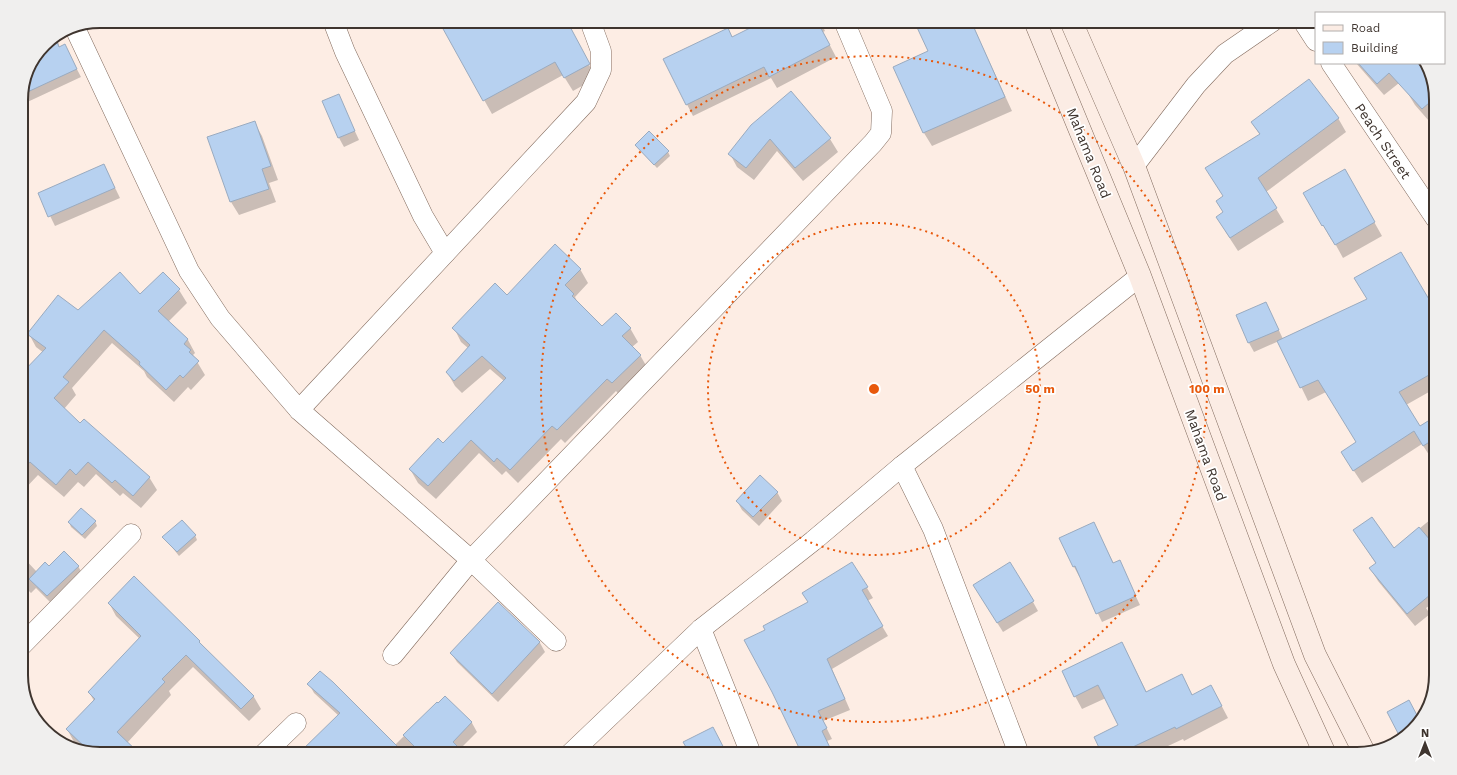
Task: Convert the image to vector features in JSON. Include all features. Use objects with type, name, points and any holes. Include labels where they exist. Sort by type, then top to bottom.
[{"type":"street","points":[[336,28],[423,216],[446,253]]},
{"type":"street","points":[[299,410],[586,102],[601,70],[601,51],[593,28]]},
{"type":"street","points":[[393,656],[470,560],[881,133],[882,111],[847,28]]},
{"type":"street","name":"Mahama Road","points":[[1038,28],[1140,276],[1284,664],[1322,747]]},
{"type":"street","points":[[1074,28],[1134,166],[1315,655],[1361,747]]},
{"type":"street","points":[[1134,166],[1196,86],[1225,54],[1263,28]]},
{"type":"street","points":[[1308,28],[1315,39]]},
{"type":"street","points":[[80,30],[189,271],[220,318],[299,410],[470,560],[556,641]]},
{"type":"street","name":"Peach Street","points":[[1332,64],[1429,209]]},
{"type":"street","points":[[577,747],[702,629],[813,541],[902,466],[1140,276]]},
{"type":"street","points":[[902,466],[933,529],[1016,747]]},
{"type":"street","points":[[28,639],[131,534]]},
{"type":"street","points":[[702,629],[748,747]]},
{"type":"street","points":[[271,747],[296,722]]},
{"type":"building","points":[[443,28],[571,28],[590,64],[564,78],[555,62],[483,101]]},
{"type":"building","points":[[728,28],[732,37],[750,28],[821,28],[830,45],[769,77],[764,67],[686,105],[663,59]]},
{"type":"building","points":[[917,28],[974,28],[1005,97],[923,133],[893,67],[928,51]]},
{"type":"building","points":[[57,42],[59,47],[65,44],[77,69],[29,91],[33,72],[46,52]]},
{"type":"building","points":[[1359,64],[1420,64],[1428,86],[1429,103],[1422,109],[1389,73],[1377,84]]},
{"type":"building","points":[[1309,79],[1339,118],[1258,178],[1277,208],[1230,238],[1216,217],[1223,212],[1216,201],[1223,196],[1205,168],[1260,134],[1251,122]]},
{"type":"building","points":[[791,91],[831,138],[795,168],[770,139],[746,168],[728,154],[751,125]]},
{"type":"building","points":[[339,94],[355,131],[338,138],[322,101]]},
{"type":"building","points":[[255,121],[271,166],[262,169],[269,189],[230,202],[207,137]]},
{"type":"building","points":[[649,131],[669,151],[654,165],[635,145]]},
{"type":"building","points":[[104,164],[115,188],[48,217],[38,193]]},
{"type":"building","points":[[1345,169],[1375,222],[1335,245],[1303,193]]},
{"type":"building","points":[[555,244],[581,269],[565,285],[574,294],[572,296],[602,326],[616,313],[631,328],[622,336],[641,355],[612,383],[607,379],[557,430],[552,426],[510,470],[497,458],[494,462],[471,440],[428,486],[409,469],[438,438],[443,443],[506,378],[482,356],[454,381],[446,372],[470,345],[452,328],[495,283],[507,295]]},
{"type":"building","points":[[1401,252],[1429,299],[1429,375],[1399,392],[1420,426],[1429,420],[1429,442],[1423,446],[1414,431],[1353,471],[1341,452],[1356,442],[1318,380],[1300,388],[1277,341],[1367,299],[1354,278]]},
{"type":"building","points":[[120,272],[140,294],[163,272],[180,289],[158,311],[188,339],[184,344],[191,350],[189,352],[199,361],[183,378],[180,375],[166,390],[139,364],[140,362],[104,330],[63,377],[69,382],[54,398],[80,423],[84,419],[150,477],[133,496],[115,480],[112,483],[88,462],[76,475],[70,469],[56,485],[30,462],[28,464],[28,367],[46,348],[28,335],[28,333],[58,295],[78,310]]},
{"type":"building","points":[[1266,302],[1279,330],[1248,343],[1236,315]]},
{"type":"building","points":[[760,475],[778,492],[753,517],[736,501]]},
{"type":"building","points":[[81,508],[96,521],[82,535],[68,522]]},
{"type":"building","points":[[1372,517],[1394,548],[1419,527],[1429,539],[1429,596],[1407,614],[1369,568],[1376,563],[1353,530]]},
{"type":"building","points":[[182,520],[196,535],[177,552],[162,537]]},
{"type":"building","points":[[1094,522],[1113,563],[1120,560],[1136,596],[1096,614],[1075,566],[1073,567],[1059,538]]},
{"type":"building","points":[[64,551],[79,566],[47,596],[29,579],[45,562],[49,566]]},
{"type":"building","points":[[852,562],[868,587],[862,590],[883,626],[827,659],[845,699],[818,711],[827,728],[822,731],[830,747],[799,747],[772,692],[744,640],[765,630],[763,626],[808,602],[802,593]]},
{"type":"building","points":[[1010,562],[1034,601],[997,623],[973,585]]},
{"type":"building","points":[[134,576],[254,696],[241,709],[186,655],[162,679],[165,682],[117,732],[133,747],[95,747],[83,745],[66,729],[95,699],[88,692],[141,636],[108,603]]},
{"type":"building","points":[[498,602],[540,642],[492,694],[450,653]]},
{"type":"building","points":[[1122,642],[1146,692],[1182,674],[1192,695],[1211,685],[1222,706],[1176,729],[1175,727],[1133,747],[1099,747],[1094,737],[1118,725],[1098,685],[1074,697],[1062,671]]},
{"type":"building","points":[[320,671],[398,747],[305,747],[340,713],[307,684]]},
{"type":"building","points":[[445,696],[472,722],[453,742],[458,747],[415,747],[403,735],[437,702],[438,703]]},
{"type":"building","points":[[1409,700],[1417,715],[1411,723],[1405,723],[1405,729],[1398,734],[1387,712]]},
{"type":"building","points":[[713,727],[723,747],[686,747],[683,742]]}]
